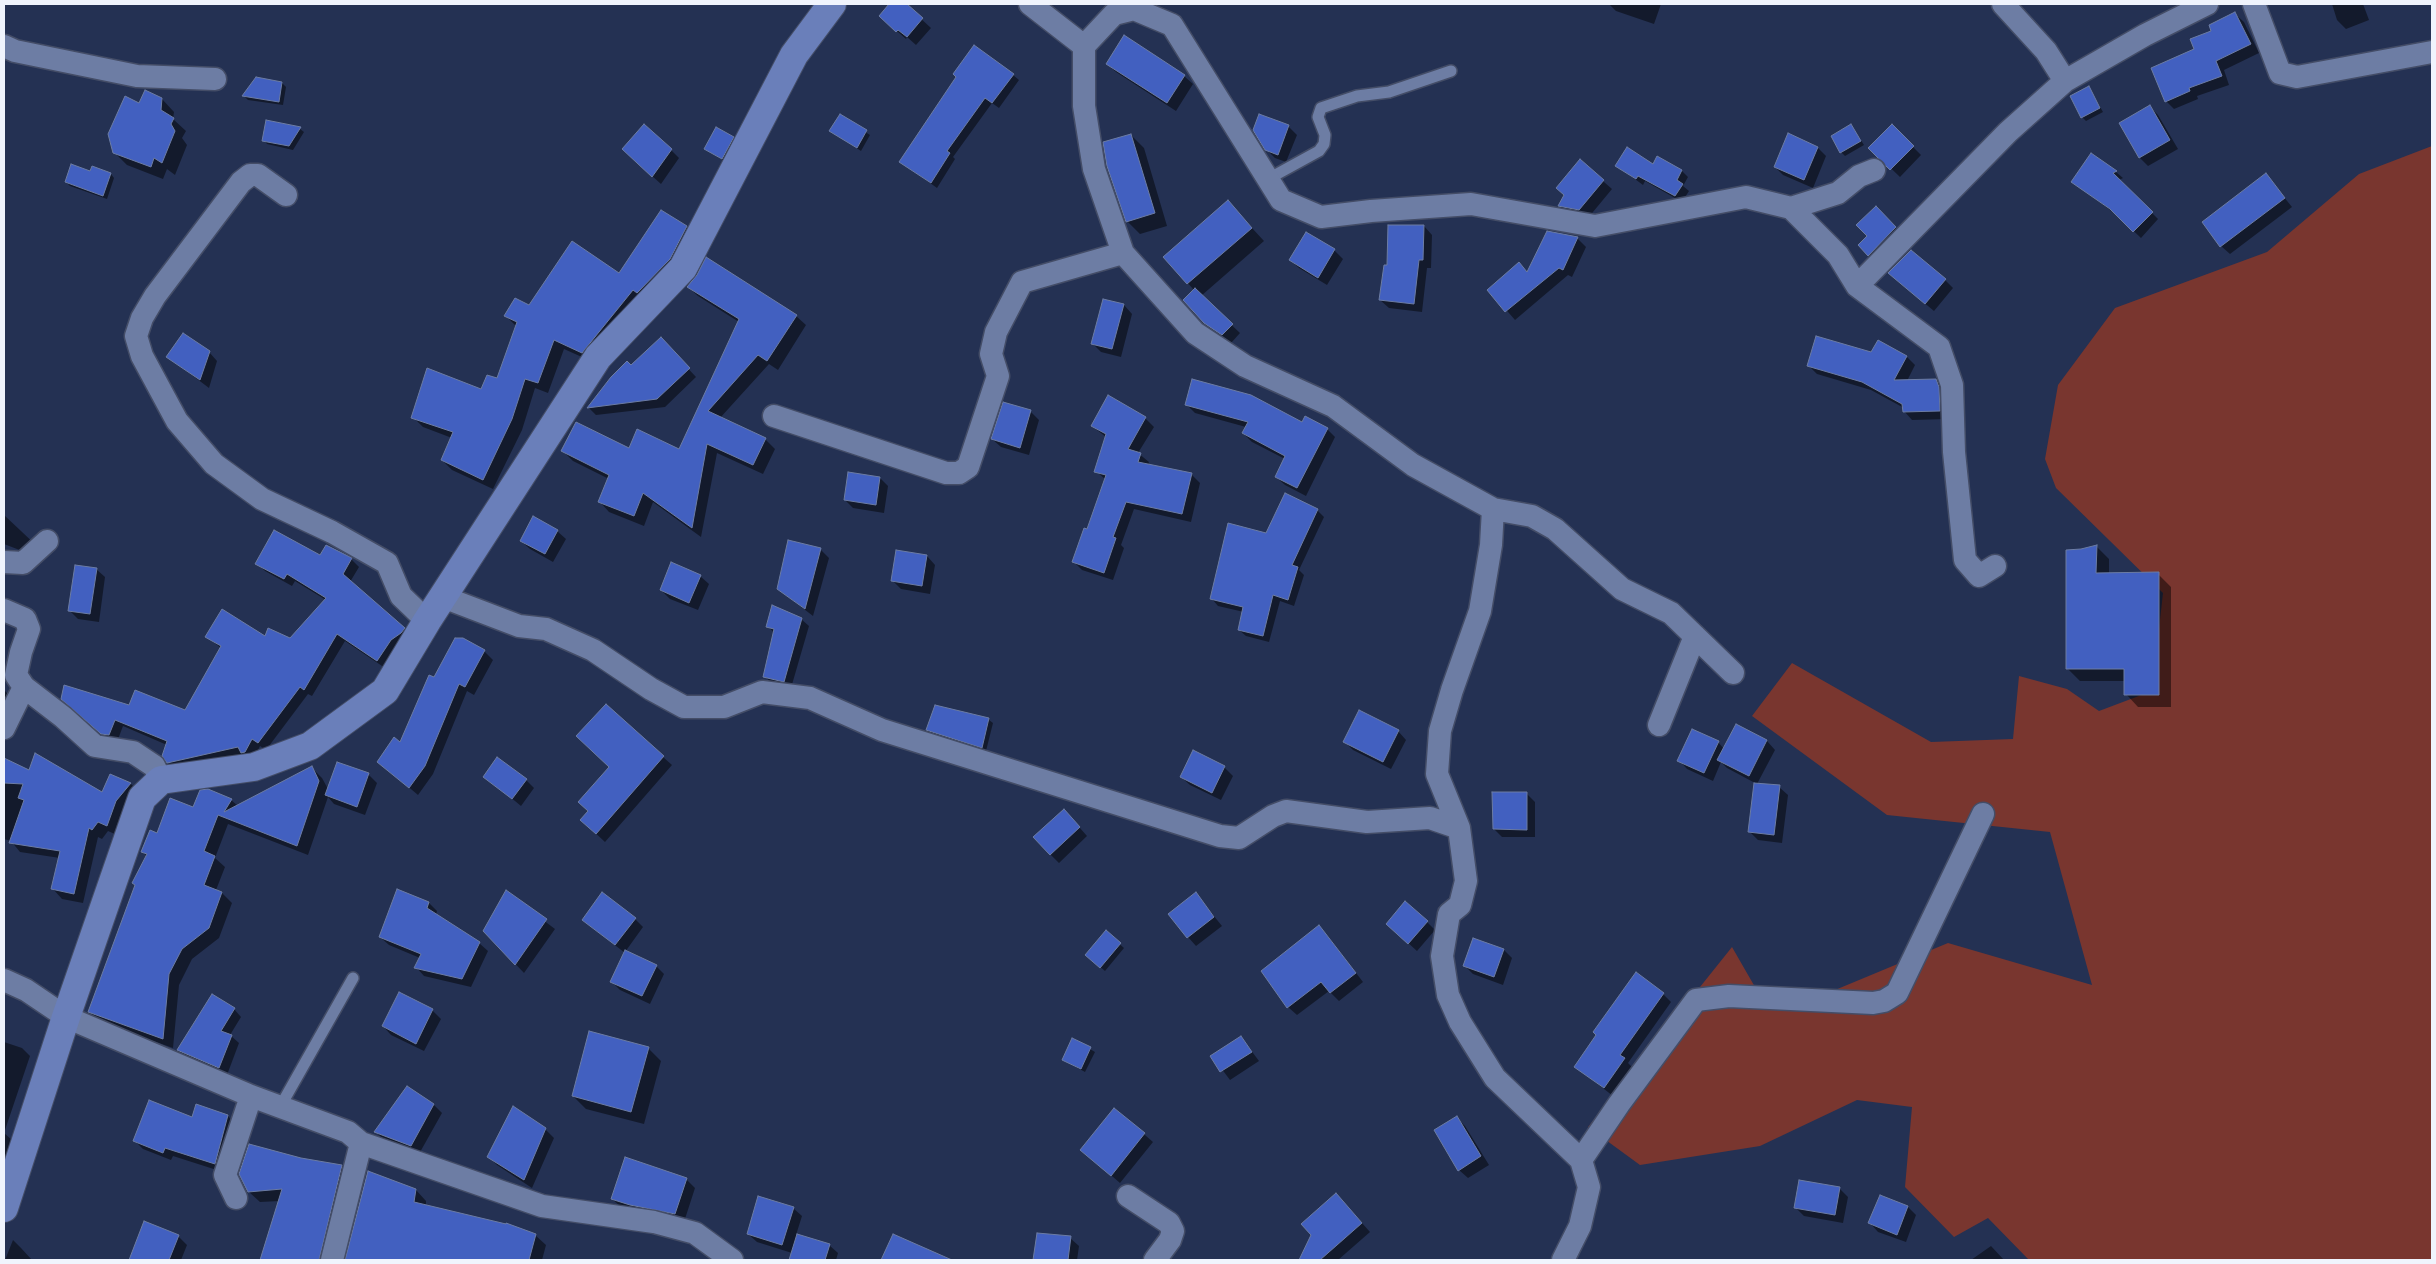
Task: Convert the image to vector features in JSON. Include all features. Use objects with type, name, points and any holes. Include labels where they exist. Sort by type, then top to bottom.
[{"type":"street","points":[[4,1208],[66,1017],[142,798],[161,780],[254,767],[310,746],[385,691],[426,621],[598,357],[683,268],[794,55],[832,4]]},
{"type":"street","points":[[1030,4],[1084,46]]},
{"type":"street","points":[[2003,4],[2046,51],[2065,81]]},
{"type":"street","points":[[1856,286],[2008,132],[2065,81],[2145,35],[2207,4]]},
{"type":"street","points":[[2254,4],[2280,73],[2297,78],[2432,52]]},
{"type":"street","points":[[1733,673],[1671,613],[1622,589],[1555,529],[1532,516],[1493,510],[1414,465],[1332,406],[1245,366],[1194,333],[1122,253],[1094,169],[1084,106],[1084,46],[1114,14],[1134,9],[1172,25],[1281,200],[1322,217],[1371,211],[1471,204],[1595,226],[1746,197],[1791,208],[1838,255],[1856,286],[1939,347],[1952,384],[1954,452],[1965,560],[1979,576],[1995,566]]},
{"type":"street","points":[[4,46],[15,51],[137,76],[214,79]]},
{"type":"street","points":[[1791,208],[1838,193],[1859,176],[1874,170]]},
{"type":"street","points":[[286,194],[258,175],[250,175],[241,182],[155,296],[142,318],[136,336],[142,356],[177,421],[214,464],[262,499],[332,532],[387,563],[401,596],[426,621]]},
{"type":"street","points":[[774,416],[946,473],[959,473],[968,467],[998,376],[992,354],[996,332],[1022,282],[1122,253]]},
{"type":"street","points":[[1493,510],[1491,545],[1480,611],[1452,690],[1440,731],[1437,774],[1459,828],[1466,881],[1460,905],[1449,914],[1442,956],[1448,995],[1460,1022],[1495,1078],[1580,1160],[1589,1187],[1580,1226],[1563,1260]]},
{"type":"street","points":[[4,562],[23,563],[47,541]]},
{"type":"street","points":[[443,597],[519,626],[546,629],[593,650],[651,689],[684,706],[724,707],[762,692],[810,698],[882,730],[1220,836],[1239,838],[1273,816],[1286,811],[1367,822],[1430,818],[1459,828]]},
{"type":"street","points":[[4,610],[25,619],[29,629],[16,675],[24,687],[63,716],[67,722],[95,746],[133,752],[154,766],[161,780]]},
{"type":"street","points":[[1658,725],[1695,636]]},
{"type":"street","points":[[4,728],[24,687]]},
{"type":"street","points":[[1580,1160],[1618,1104],[1696,1000],[1729,996],[1873,1003],[1884,1001],[1897,993],[1983,814]]},
{"type":"street","points":[[4,980],[26,990],[66,1017],[251,1096],[348,1132],[360,1143],[542,1206],[654,1222],[695,1233],[728,1259]]},
{"type":"street","points":[[236,1198],[225,1175],[251,1096]]},
{"type":"street","points":[[332,1260],[360,1143]]},
{"type":"street","points":[[1128,1196],[1169,1223],[1173,1231],[1170,1240],[1155,1260]]},
{"type":"lane","points":[[1268,179],[1319,151],[1324,144],[1325,135],[1318,117],[1320,108],[1357,96],[1390,92],[1451,71]]},
{"type":"lane","points":[[280,1107],[353,978]]},
{"type":"shaded area","points":[[2432,146],[2432,1260],[2029,1260],[1988,1218],[1954,1237],[1905,1187],[1912,1107],[1857,1100],[1760,1146],[1640,1165],[1588,1127],[1732,947],[1759,994],[1823,995],[1948,943],[2092,985],[2050,832],[1887,815],[1752,716],[1792,663],[1931,742],[2013,739],[2019,676],[2067,689],[2099,711],[2152,691],[2163,593],[2056,488],[2045,459],[2058,385],[2115,308],[2267,252],[2359,174]]},
{"type":"building","points":[[889,4],[907,4],[923,18],[907,37],[898,30],[896,32],[879,16]]},
{"type":"building","points":[[2235,12],[2251,44],[2216,61],[2222,76],[2189,88],[2190,91],[2165,102],[2151,68],[2194,49],[2190,39],[2211,31],[2209,25]]},
{"type":"building","points":[[1124,35],[1185,75],[1167,103],[1106,64]]},
{"type":"building","points":[[974,45],[1014,74],[992,103],[985,98],[947,151],[950,153],[931,183],[899,162],[956,77],[953,74]]},
{"type":"building","points":[[256,77],[282,82],[279,102],[242,96]]},
{"type":"building","points":[[2089,86],[2100,108],[2081,118],[2070,96]]},
{"type":"building","points":[[145,90],[162,98],[161,110],[174,118],[171,124],[175,131],[162,163],[154,158],[151,167],[113,153],[108,134],[125,96],[139,103]]},
{"type":"building","points":[[2150,105],[2170,140],[2139,158],[2119,123]]},
{"type":"building","points":[[840,114],[867,130],[857,148],[829,131]]},
{"type":"building","points":[[1259,114],[1289,125],[1278,155],[1265,150],[1253,130]]},
{"type":"building","points":[[266,120],[301,127],[289,146],[262,141]]},
{"type":"building","points":[[644,124],[672,149],[652,177],[622,149]]},
{"type":"building","points":[[1851,124],[1861,141],[1840,153],[1831,136]]},
{"type":"building","points":[[1892,124],[1914,146],[1890,170],[1868,148]]},
{"type":"building","points":[[716,127],[734,137],[722,159],[704,149]]},
{"type":"building","points":[[1788,133],[1818,147],[1804,180],[1774,167]]},
{"type":"building","points":[[1131,134],[1155,213],[1126,222],[1107,166],[1103,142]]},
{"type":"building","points":[[1627,147],[1653,164],[1657,156],[1682,170],[1677,180],[1683,184],[1675,196],[1638,176],[1636,179],[1615,166]]},
{"type":"building","points":[[2091,153],[2117,171],[2113,173],[2153,212],[2133,232],[2110,209],[2071,182]]},
{"type":"building","points":[[1580,159],[1604,180],[1579,210],[1558,206],[1564,195],[1556,188]]},
{"type":"building","points":[[71,164],[90,171],[92,166],[111,173],[103,196],[65,182]]},
{"type":"building","points":[[2266,173],[2285,198],[2220,247],[2202,222]]},
{"type":"building","points":[[1228,200],[1252,228],[1187,284],[1163,257]]},
{"type":"building","points":[[1876,206],[1896,227],[1868,256],[1858,245],[1867,236],[1856,225]]},
{"type":"building","points":[[661,210],[687,226],[670,259],[637,293],[633,290],[582,353],[554,340],[538,383],[525,379],[512,419],[483,480],[441,460],[453,432],[411,418],[427,368],[481,389],[487,375],[497,378],[517,322],[504,316],[515,298],[529,305],[572,241],[619,273]]},
{"type":"building","points":[[1388,225],[1424,225],[1423,260],[1419,260],[1414,304],[1379,300],[1384,265],[1387,265]]},
{"type":"building","points":[[1547,231],[1578,237],[1563,270],[1559,268],[1505,312],[1487,290],[1519,262],[1527,272]]},
{"type":"building","points":[[1306,232],[1335,249],[1318,278],[1289,260]]},
{"type":"building","points":[[1911,250],[1946,279],[1925,304],[1888,273]]},
{"type":"building","points":[[706,257],[797,315],[767,361],[758,355],[708,411],[766,438],[753,465],[707,444],[692,528],[643,493],[634,516],[598,502],[609,475],[561,451],[576,422],[629,448],[637,429],[679,449],[739,319],[687,287],[697,275]]},
{"type":"building","points":[[1195,288],[1233,324],[1222,335],[1204,323],[1183,300]]},
{"type":"building","points":[[1103,299],[1124,304],[1112,349],[1091,344]]},
{"type":"building","points":[[183,333],[210,351],[200,380],[166,357]]},
{"type":"building","points":[[1816,336],[1871,352],[1878,340],[1907,356],[1894,380],[1936,379],[1939,387],[1940,411],[1903,412],[1902,404],[1862,382],[1807,366]]},
{"type":"building","points":[[661,337],[690,368],[657,399],[587,408],[611,377],[627,361],[631,365]]},
{"type":"building","points":[[1192,379],[1251,395],[1302,422],[1305,416],[1328,428],[1297,488],[1275,477],[1285,456],[1242,433],[1248,422],[1185,405]]},
{"type":"building","points":[[1108,395],[1146,417],[1128,449],[1141,453],[1138,462],[1192,473],[1182,514],[1126,502],[1113,537],[1116,538],[1104,573],[1072,562],[1084,528],[1087,529],[1106,475],[1094,472],[1106,434],[1091,426]]},
{"type":"building","points":[[1003,402],[1031,410],[1020,448],[991,439]]},
{"type":"building","points":[[848,472],[880,477],[876,505],[844,500]]},
{"type":"building","points":[[1285,493],[1318,509],[1292,565],[1298,567],[1288,600],[1273,595],[1263,636],[1238,630],[1243,607],[1210,599],[1228,523],[1266,533]]},
{"type":"building","points":[[533,516],[558,530],[545,554],[520,541]]},
{"type":"building","points":[[274,530],[320,555],[326,545],[352,558],[343,574],[405,628],[391,640],[377,661],[337,634],[304,690],[300,687],[258,743],[252,739],[245,752],[241,753],[238,747],[167,763],[162,756],[167,741],[115,720],[109,735],[101,734],[61,699],[64,685],[129,705],[135,690],[185,710],[221,646],[205,637],[222,609],[265,636],[268,628],[290,638],[326,598],[287,574],[284,579],[255,564]]},
{"type":"building","points":[[788,540],[821,548],[805,609],[777,589]]},
{"type":"building","points":[[2097,545],[2096,573],[2159,572],[2159,695],[2124,695],[2124,669],[2066,669],[2066,550]]},
{"type":"building","points":[[896,550],[927,555],[922,586],[891,581]]},
{"type":"building","points":[[671,562],[701,575],[689,603],[660,590]]},
{"type":"building","points":[[75,565],[97,568],[90,614],[68,611]]},
{"type":"building","points":[[772,605],[802,618],[784,682],[763,677],[774,629],[766,627]]},
{"type":"building","points":[[455,638],[463,638],[485,650],[465,687],[459,684],[425,766],[409,788],[377,762],[394,737],[400,742],[429,675],[434,677]]},
{"type":"building","points":[[606,704],[664,756],[596,834],[580,820],[588,811],[578,802],[609,767],[576,736]]},
{"type":"building","points":[[935,705],[989,718],[982,748],[926,730]]},
{"type":"building","points":[[1359,710],[1399,730],[1383,762],[1343,742]]},
{"type":"building","points":[[1736,724],[1767,740],[1749,776],[1717,760]]},
{"type":"building","points":[[1692,729],[1719,741],[1704,773],[1677,761]]},
{"type":"building","points":[[1193,750],[1225,766],[1212,793],[1180,777]]},
{"type":"building","points":[[35,753],[102,792],[110,774],[131,783],[116,801],[107,826],[98,822],[92,830],[89,828],[74,894],[51,889],[60,851],[9,843],[24,800],[18,798],[23,784],[4,783],[4,758],[29,770]]},
{"type":"building","points":[[497,757],[527,779],[512,799],[483,777]]},
{"type":"building","points":[[337,762],[369,773],[357,807],[325,795]]},
{"type":"building","points":[[312,766],[319,781],[297,846],[218,815],[204,851],[215,856],[204,885],[222,892],[209,928],[182,949],[169,974],[163,1039],[88,1012],[135,885],[132,883],[147,854],[141,852],[150,830],[157,833],[170,798],[193,807],[200,790],[208,789],[232,799],[224,812]]},
{"type":"building","points":[[1754,783],[1780,785],[1774,835],[1748,832]]},
{"type":"building","points":[[1492,792],[1527,792],[1527,830],[1493,829]]},
{"type":"building","points":[[1064,809],[1080,827],[1050,855],[1033,837]]},
{"type":"building","points":[[397,889],[429,902],[427,908],[480,942],[462,979],[414,968],[421,954],[379,937]]},
{"type":"building","points":[[506,890],[547,919],[515,965],[483,931]]},
{"type":"building","points":[[602,892],[636,918],[615,945],[582,920]]},
{"type":"building","points":[[1196,892],[1214,917],[1187,938],[1168,914]]},
{"type":"building","points":[[1405,901],[1428,921],[1408,944],[1386,924]]},
{"type":"building","points":[[1319,925],[1356,973],[1330,993],[1321,982],[1287,1008],[1261,971]]},
{"type":"building","points":[[1106,930],[1121,943],[1100,968],[1085,955]]},
{"type":"building","points":[[1473,938],[1504,949],[1494,977],[1463,966]]},
{"type":"building","points":[[625,950],[657,965],[642,996],[610,982]]},
{"type":"building","points":[[1636,972],[1664,993],[1620,1055],[1625,1058],[1604,1088],[1574,1067],[1596,1035],[1593,1032]]},
{"type":"building","points":[[399,992],[433,1009],[416,1044],[382,1026]]},
{"type":"building","points":[[212,994],[235,1008],[221,1031],[232,1035],[219,1068],[177,1050]]},
{"type":"building","points":[[589,1031],[649,1047],[631,1112],[572,1096]]},
{"type":"building","points":[[1241,1036],[1252,1052],[1220,1072],[1210,1056]]},
{"type":"building","points":[[1072,1038],[1091,1047],[1081,1069],[1062,1060]]},
{"type":"building","points":[[407,1086],[434,1104],[411,1146],[374,1132]]},
{"type":"building","points":[[149,1100],[192,1117],[196,1104],[228,1115],[215,1164],[165,1148],[163,1153],[133,1141]]},
{"type":"building","points":[[513,1106],[546,1128],[524,1180],[487,1157]]},
{"type":"building","points":[[1114,1108],[1145,1133],[1111,1176],[1080,1150]]},
{"type":"building","points":[[1457,1116],[1481,1156],[1458,1171],[1434,1130]]},
{"type":"building","points":[[249,1144],[301,1158],[342,1165],[319,1260],[260,1260],[282,1189],[248,1192],[239,1174]]},
{"type":"building","points":[[625,1157],[687,1178],[675,1214],[630,1205],[611,1199]]},
{"type":"building","points":[[368,1171],[416,1189],[414,1202],[506,1223],[536,1234],[529,1260],[345,1260]]},
{"type":"building","points":[[1799,1180],[1840,1187],[1835,1215],[1794,1208]]},
{"type":"building","points":[[1336,1193],[1362,1223],[1320,1260],[1299,1260],[1311,1235],[1301,1224]]},
{"type":"building","points":[[1880,1195],[1908,1206],[1897,1235],[1868,1223]]},
{"type":"building","points":[[758,1196],[794,1207],[782,1245],[747,1234]]},
{"type":"building","points":[[144,1221],[179,1235],[169,1260],[129,1260]]},
{"type":"building","points":[[1037,1233],[1071,1236],[1068,1260],[1033,1260]]},
{"type":"building","points":[[797,1234],[830,1244],[825,1260],[789,1260]]},
{"type":"building","points":[[893,1234],[952,1260],[881,1260]]}]
